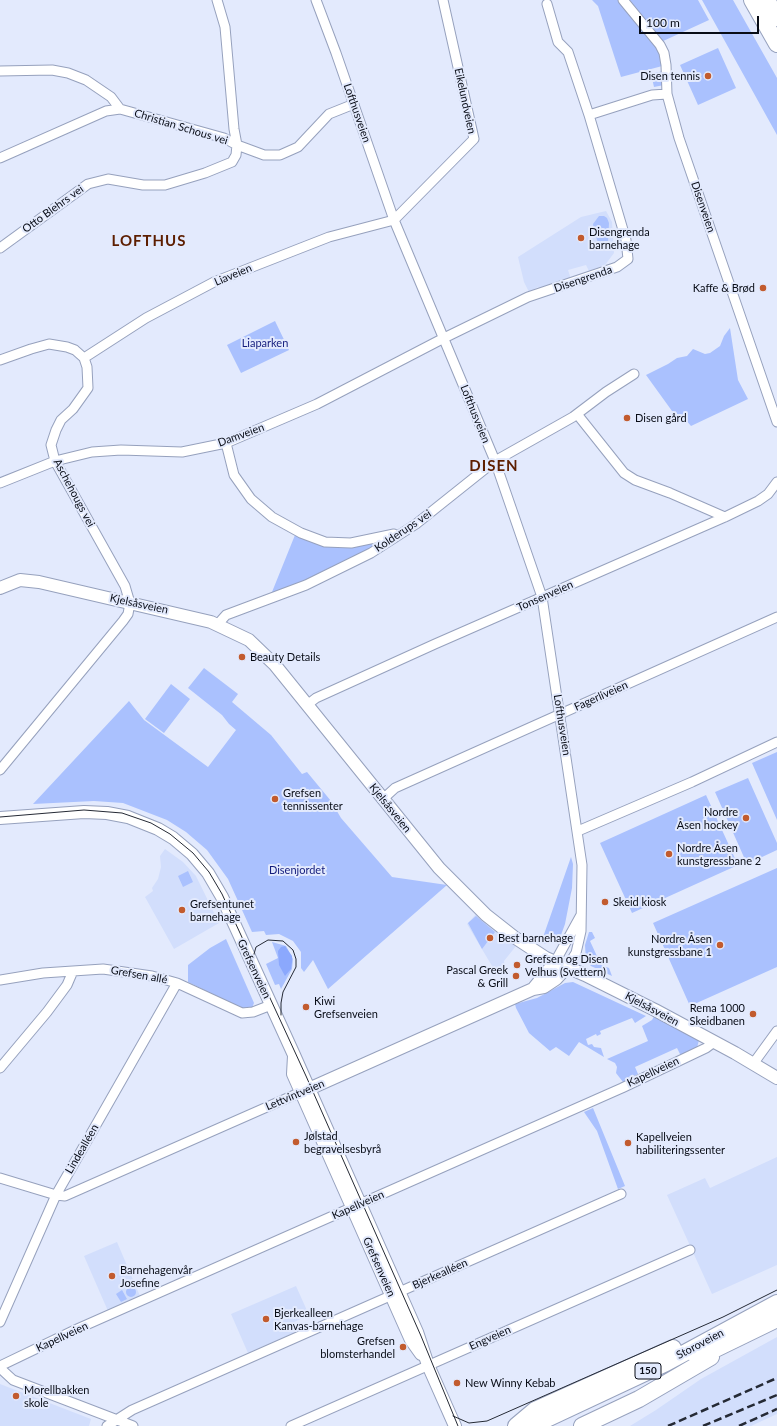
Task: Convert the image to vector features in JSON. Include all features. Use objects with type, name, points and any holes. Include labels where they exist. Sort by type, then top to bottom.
[{"type":"highway","points":[[752,0],[777,44]]},
{"type":"highway","points":[[767,0],[777,18]]},
{"type":"highway","name":"Storoveien","points":[[536,1424],[666,1363],[757,1312],[777,1303]]},
{"type":"highway","name":"150","points":[[516,1426],[535,1410],[652,1357],[757,1312]]},
{"type":"highway","name":"Storoveien","points":[[557,1426],[777,1319]]},
{"type":"highway","name":"150","points":[[582,1426],[678,1377],[741,1337]]},
{"type":"street","points":[[217,0],[225,27],[234,129],[237,145]]},
{"type":"street","name":"Lofthusveien","points":[[316,0],[394,220],[495,461],[542,598],[561,714],[582,865],[583,900],[581,931],[576,953],[567,967]]},
{"type":"street","name":"Eikelundveien","points":[[394,220],[474,139],[443,0]]},
{"type":"street","name":"Disenveien","points":[[623,0],[660,44],[666,65],[667,94],[679,138],[777,422]]},
{"type":"street","name":"Disengrenda","points":[[444,338],[528,297],[606,272],[617,267],[628,259],[626,240],[589,115],[568,52],[558,42],[547,4]]},
{"type":"street","name":"Christian Schous vei","points":[[0,71],[52,70],[68,73],[86,80],[111,97],[120,109],[224,138],[237,145],[264,155],[280,155],[298,147],[329,114],[354,104]]},
{"type":"street","points":[[589,115],[652,96],[667,94]]},
{"type":"street","points":[[0,158],[106,112],[120,109]]},
{"type":"street","name":"Otto Blehrs vei","points":[[0,248],[88,184],[108,179],[143,186],[165,185],[206,173],[232,162],[236,155],[237,145]]},
{"type":"street","name":"Liaveien","points":[[84,358],[146,318],[214,282],[323,239],[394,220]]},
{"type":"street","name":"Damveien","points":[[0,483],[55,461],[92,452],[121,450],[182,452],[226,443],[317,404],[444,338]]},
{"type":"street","points":[[0,360],[30,348],[49,344],[57,344],[73,349],[84,358]]},
{"type":"street","name":"Aschehougs vei","points":[[84,358],[87,367],[88,388],[84,396],[61,420],[51,445],[55,461],[125,586],[130,603]]},
{"type":"street","name":"Kolderups vei","points":[[218,624],[226,615],[306,584],[371,553],[399,533],[416,524],[495,461],[577,414],[606,392],[634,374]]},
{"type":"street","points":[[577,414],[624,473],[635,480],[670,493],[725,517]]},
{"type":"street","points":[[226,443],[234,475],[251,499],[272,517],[301,533],[325,542],[352,543],[399,533]]},
{"type":"street","name":"Tonsenveien","points":[[307,705],[316,698],[725,517],[758,501],[768,494],[777,482]]},
{"type":"street","name":"Kjelsåsveien","points":[[0,588],[14,582],[32,581],[218,624],[242,636],[261,650],[439,868],[468,899],[486,915],[514,937],[555,962],[613,988],[714,1042],[777,1078]]},
{"type":"street","points":[[0,770],[123,621],[128,614],[130,603]]},
{"type":"street","name":"Fagerliveien","points":[[382,798],[395,788],[777,617]]},
{"type":"street","points":[[578,831],[692,782],[777,742]]},
{"type":"street","name":"Grefsenveien","points":[[0,818],[77,812],[107,813],[138,820],[158,829],[173,838],[192,854],[216,886],[271,1004],[294,1055],[305,1091],[395,1294],[419,1337],[428,1365],[456,1426]]},
{"type":"street","name":"Lofthusveien","points":[[555,962],[581,915]]},
{"type":"street","name":"Lettvintveien","points":[[533,989],[555,962]]},
{"type":"street","name":"Lettvintveien","points":[[56,1195],[67,1195],[533,989],[551,984],[567,967]]},
{"type":"street","name":"Grefsen allé","points":[[0,980],[43,973],[104,969],[152,976],[177,983],[242,1013],[253,1012],[271,1004]]},
{"type":"street","points":[[0,1068],[47,1012],[66,985],[73,971]]},
{"type":"street","name":"Lindealléen","points":[[0,1322],[56,1195],[177,983]]},
{"type":"street","points":[[753,1064],[777,1031]]},
{"type":"street","name":"Kapellveien","points":[[0,1367],[77,1329],[622,1088],[706,1048],[714,1042]]},
{"type":"street","points":[[0,1178],[56,1195]]},
{"type":"street","name":"Bjerkealléen","points":[[107,1426],[115,1419],[132,1410],[621,1194]]},
{"type":"street","name":"Engveien","points":[[291,1426],[690,1250]]},
{"type":"street","points":[[0,1367],[13,1380],[133,1426]]},
{"type":"shaded area","name":"Disengrenda barnehage","points":[[606,211],[612,222],[614,253],[605,265],[589,271],[586,265],[568,270],[571,279],[541,290],[538,287],[529,292],[524,282],[518,257],[581,217]]},
{"type":"shaded area","name":"Grefsentunet barnehage","points":[[165,849],[183,862],[196,876],[219,923],[174,949],[145,897],[153,891],[152,888],[158,879],[161,867],[160,856]]},
{"type":"shaded area","name":"Best barnehage","points":[[476,914],[516,946],[504,961],[505,970],[500,973],[495,971],[467,924]]},
{"type":"shaded area","points":[[285,946],[292,956],[292,962],[291,969],[285,976],[279,965],[278,951],[281,947]]},
{"type":"shaded area","points":[[777,1157],[777,1265],[712,1294],[667,1195],[705,1178],[710,1188]]},
{"type":"shaded area","name":"Barnehagenvår Josefine","points":[[117,1242],[140,1296],[108,1311],[84,1256]]},
{"type":"shaded area","name":"Bjerkealleen Kanvas-barnehage","points":[[296,1286],[309,1315],[290,1324],[294,1333],[248,1353],[231,1314]]},
{"type":"shaded area","points":[[777,1337],[777,1414],[751,1426],[630,1426],[701,1379]]},
{"type":"shaded area","name":"Morellbakken skole","points":[[0,1384],[91,1419],[89,1426],[0,1426]]},
{"type":"green space","points":[[592,0],[698,0],[709,20],[661,42],[666,65],[621,77],[598,6]]},
{"type":"green space","points":[[702,0],[733,0],[777,78],[777,135]]},
{"type":"green space","name":"Disen tennis","points":[[718,48],[736,88],[698,105],[680,65]]},
{"type":"green space","points":[[663,71],[664,85],[654,87],[651,74]]},
{"type":"green space","points":[[599,216],[604,216],[607,218],[609,223],[608,242],[607,246],[604,247],[598,243],[593,224]]},
{"type":"green space","name":"Liaparken","points":[[275,321],[289,350],[241,373],[227,345]]},
{"type":"green space","points":[[730,328],[738,380],[748,399],[691,426],[684,418],[672,411],[646,375],[677,358],[687,356],[693,349],[705,354],[710,353],[720,346],[724,336]]},
{"type":"green space","points":[[295,535],[322,543],[376,542],[376,544],[364,552],[317,576],[275,594],[272,592]]},
{"type":"green space","name":"Disenjordet","points":[[204,668],[238,694],[232,702],[271,735],[302,774],[307,772],[331,801],[341,818],[392,877],[447,885],[328,989],[313,960],[304,972],[301,968],[301,952],[293,941],[279,934],[266,935],[264,931],[252,932],[228,879],[207,850],[186,832],[167,820],[123,803],[94,801],[33,804],[129,701],[144,720],[208,767],[236,730],[222,715],[188,688]]},
{"type":"green space","points":[[171,684],[190,699],[164,733],[145,719]]},
{"type":"green space","points":[[777,752],[777,820],[752,763]]},
{"type":"green space","name":"Nordre Åsen hockey","points":[[748,778],[777,843],[777,850],[747,864],[715,792]]},
{"type":"green space","name":"Nordre Åsen kunstgressbane 2","points":[[706,795],[738,865],[632,913],[600,843]]},
{"type":"green space","points":[[571,857],[573,864],[572,888],[565,924],[561,935],[555,942],[544,944],[541,943]]},
{"type":"green space","name":"Nordre Åsen kunstgressbane 1","points":[[777,868],[777,967],[690,1006],[653,923]]},
{"type":"green space","points":[[188,871],[193,882],[183,887],[178,876]]},
{"type":"green space","points":[[476,916],[495,932],[482,949],[468,923]]},
{"type":"green space","points":[[589,932],[592,932],[595,938],[590,941],[601,965],[609,968],[612,976],[591,966],[586,961],[585,945]]},
{"type":"green space","points":[[226,939],[254,1003],[252,1008],[243,1009],[188,982],[188,965],[210,948]]},
{"type":"green space","points":[[272,942],[286,946],[293,959],[292,969],[281,989],[279,984],[275,985],[266,964],[278,958]]},
{"type":"green space","points":[[573,982],[646,1016],[635,1023],[632,1018],[600,1031],[601,1034],[597,1036],[596,1034],[586,1039],[588,1045],[592,1044],[594,1047],[601,1048],[604,1057],[579,1042],[569,1056],[556,1047],[550,1051],[529,1033],[516,1008],[515,1004],[537,998],[565,983]]},
{"type":"green space","points":[[656,1013],[699,1040],[697,1048],[681,1056],[677,1048],[635,1067],[638,1074],[623,1082],[616,1073],[617,1067],[615,1063],[607,1059],[648,1041],[642,1026],[652,1020]]},
{"type":"green space","points":[[593,1108],[625,1186],[618,1189],[597,1131],[584,1112]]},
{"type":"green space","points":[[129,1287],[133,1287],[135,1288],[135,1296],[129,1297],[126,1294],[126,1290]]},
{"type":"green space","points":[[122,1290],[127,1299],[121,1302],[116,1294]]},
{"type":"tram line","points":[[0,817],[84,810],[122,813],[151,823],[170,834],[193,853],[209,872],[222,894],[306,1076],[421,1336],[458,1426]]},
{"type":"tram line","points":[[252,961],[256,947],[268,940],[283,941],[293,950],[296,959],[296,967],[283,992],[281,1015]]},
{"type":"tram line","points":[[453,1416],[469,1423],[487,1421],[723,1317],[777,1290]]},
{"type":"railway","points":[[668,1426],[777,1378]]},
{"type":"railway","points":[[703,1426],[777,1395]]},
{"type":"railway","points":[[739,1426],[777,1409]]},
{"type":"place","name":"Disen tennis","points":[[708,76]]},
{"type":"place","name":"Disengrenda barnehage","points":[[581,238]]},
{"type":"place","name":"Kaffe & Brød","points":[[763,288]]},
{"type":"place","name":"Disen gård","points":[[627,418]]},
{"type":"place","name":"Beauty Details","points":[[242,657]]},
{"type":"place","name":"Grefsen tennissenter","points":[[275,799]]},
{"type":"place","name":"Nordre Åsen hockey","points":[[746,818]]},
{"type":"place","name":"Nordre Åsen kunstgressbane 2","points":[[669,854]]},
{"type":"place","name":"Skeid kiosk","points":[[605,902]]},
{"type":"place","name":"Grefsentunet barnehage","points":[[182,910]]},
{"type":"place","name":"Best barnehage","points":[[490,938]]},
{"type":"place","name":"Nordre Åsen kunstgressbane 1","points":[[720,945]]},
{"type":"place","name":"Grefsen og Disen Velhus (Svettern)","points":[[517,965]]},
{"type":"place","name":"Pascal Greek & Grill","points":[[516,976]]},
{"type":"place","name":"Kiwi Grefsenveien","points":[[306,1007]]},
{"type":"place","name":"Rema 1000 Skeidbanen","points":[[753,1014]]},
{"type":"place","name":"Jølstad begravelsesbyrå","points":[[296,1142]]},
{"type":"place","name":"Kapellveien habiliteringssenter","points":[[628,1143]]},
{"type":"place","name":"Barnehagenvår Josefine","points":[[112,1276]]},
{"type":"place","name":"Bjerkealleen Kanvas-barnehage","points":[[266,1319]]},
{"type":"place","name":"Grefsen blomsterhandel","points":[[403,1347]]},
{"type":"place","name":"New Winny Kebab","points":[[457,1383]]},
{"type":"place","name":"Morellbakken skole","points":[[16,1396]]},
{"type":"district","name":"LOFTHUS","points":[[149,241]]},
{"type":"district","name":"DISEN","points":[[494,466]]}]
